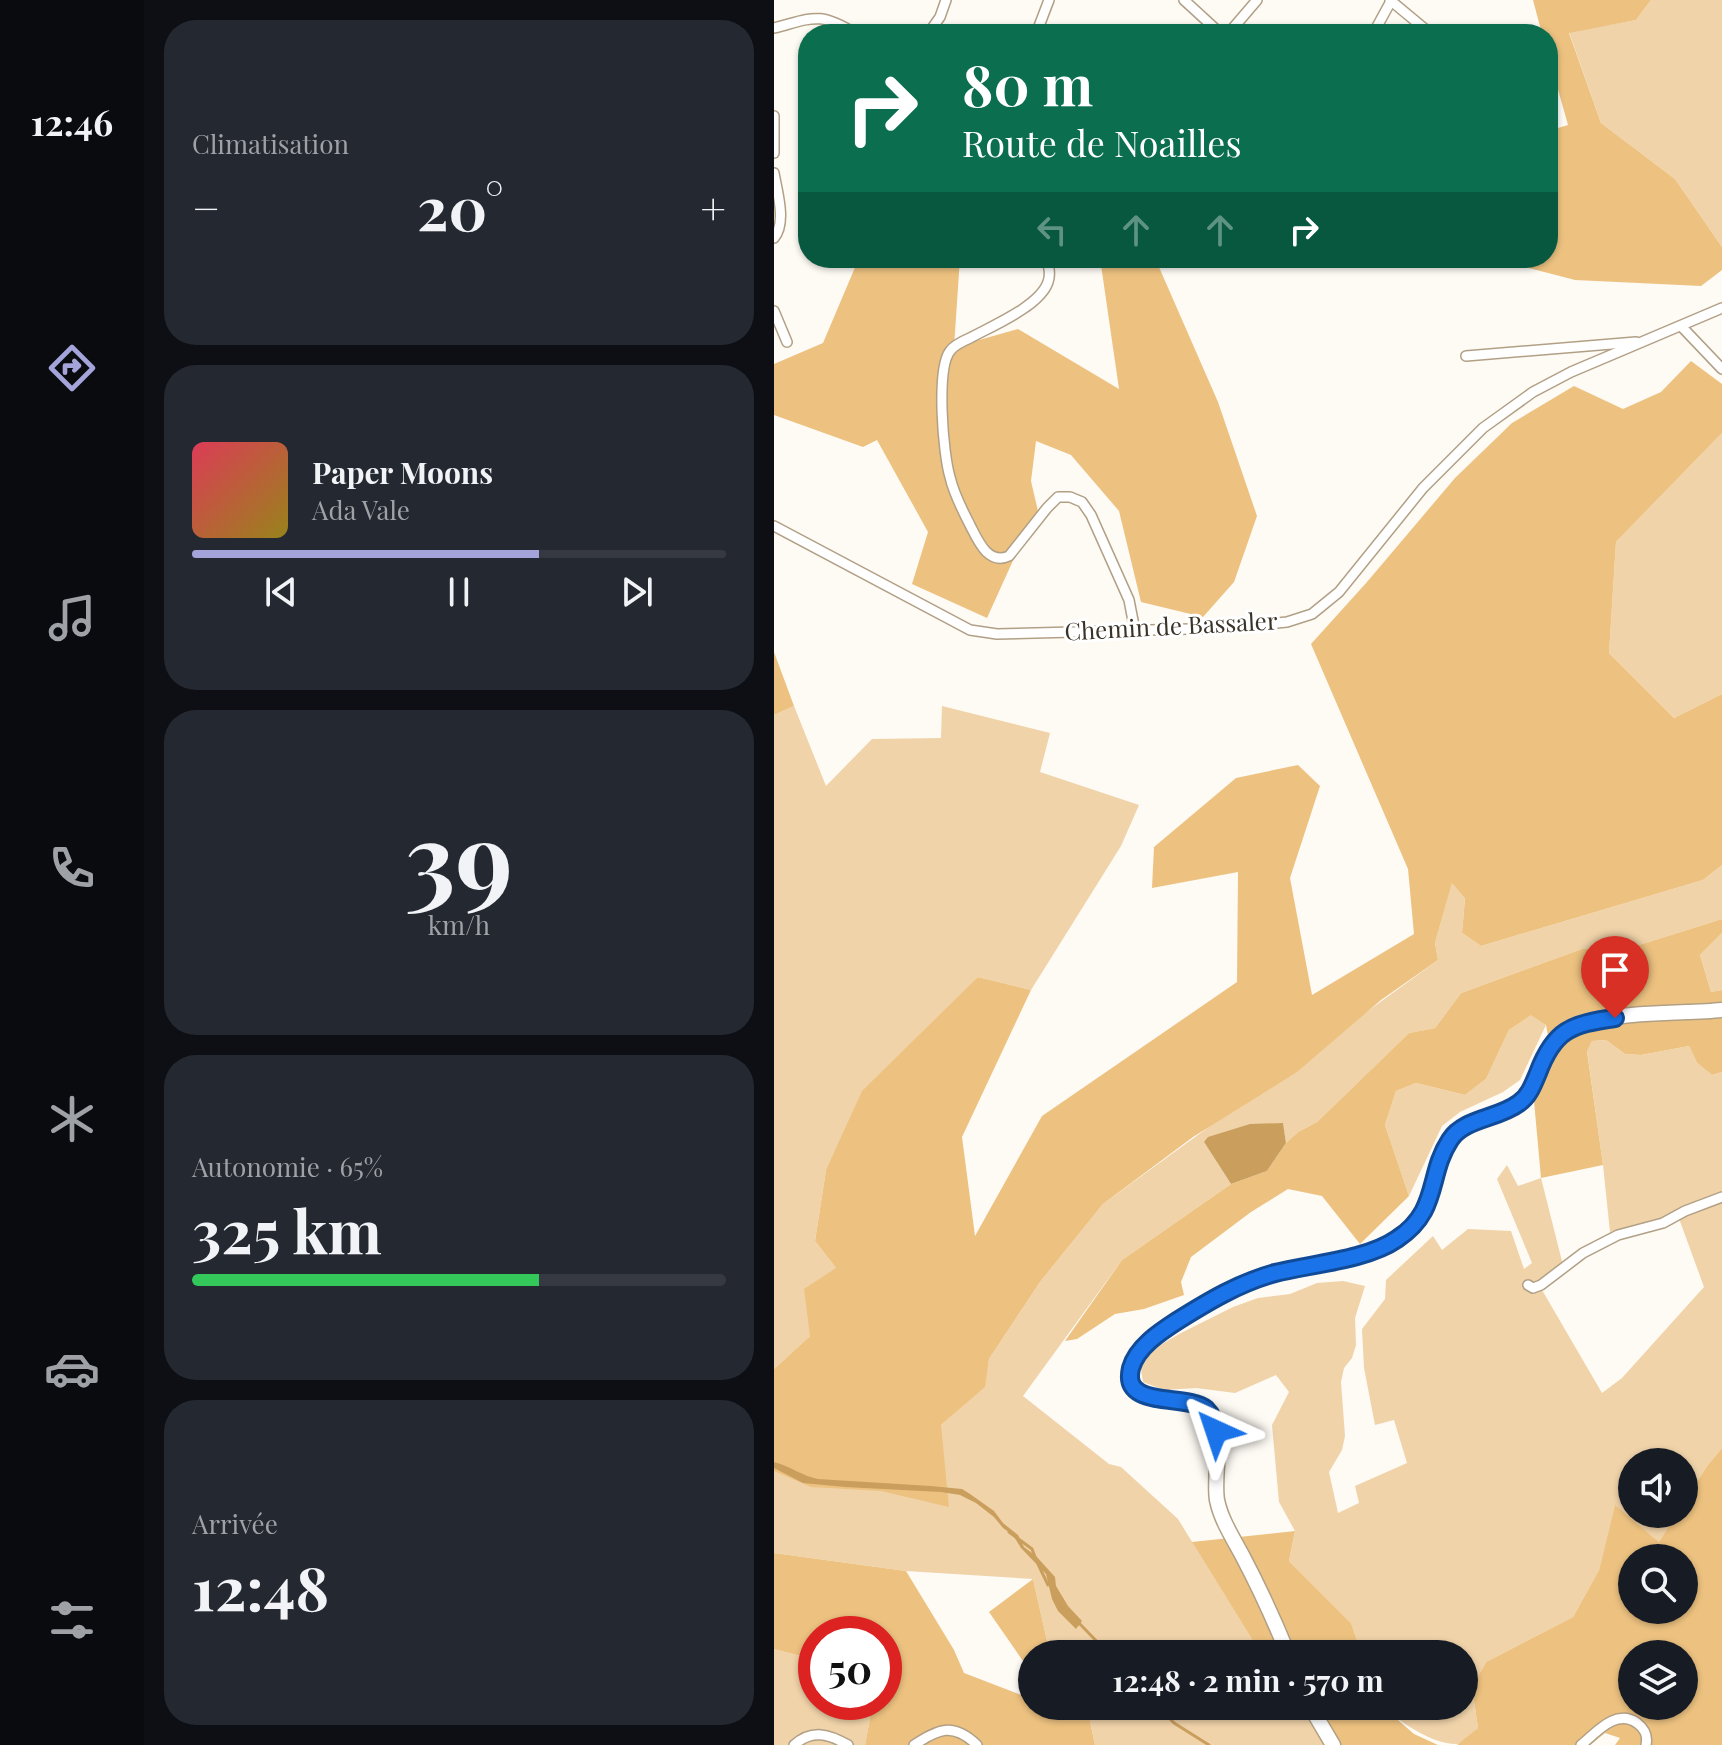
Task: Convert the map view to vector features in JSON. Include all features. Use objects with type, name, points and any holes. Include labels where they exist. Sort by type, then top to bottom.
[{"type":"main road","points":[[1282,1640],[1219,1508],[1215,1483],[1217,1443],[1214,1421],[1199,1405],[1150,1397],[1139,1392],[1131,1379],[1137,1356],[1165,1329],[1239,1285],[1376,1250],[1397,1240],[1417,1221],[1427,1205],[1442,1156],[1452,1136],[1466,1126],[1508,1110],[1520,1102],[1529,1093],[1548,1050],[1556,1039],[1575,1026],[1605,1019],[1722,1010]]},
{"type":"main road","points":[[1318,1720],[1333,1745]]},
{"type":"street","points":[[935,24],[946,0]]},
{"type":"street","points":[[1040,24],[1049,0]]},
{"type":"street","points":[[1184,0],[1210,24]]},
{"type":"street","points":[[1237,24],[1257,0]]},
{"type":"street","points":[[1378,24],[1391,1],[1419,24]]},
{"type":"street","points":[[774,28],[811,18],[825,18],[840,24]]},
{"type":"street","points":[[774,116],[774,153]]},
{"type":"street","points":[[774,173],[780,217],[778,233],[774,238]]},
{"type":"street","points":[[1049,268],[1049,280],[1034,301],[949,351],[944,366],[942,428],[949,474],[955,494],[976,536],[992,558],[1000,560],[1009,556],[1058,497],[1070,497],[1082,502],[1091,515],[1129,600],[1135,631]]},
{"type":"street","name":"Chemin de Bassaler","points":[[774,526],[970,630],[997,634],[1135,631],[1228,628],[1287,622],[1312,614],[1339,592],[1423,488],[1483,428],[1533,392],[1571,372],[1722,308]]},
{"type":"street","points":[[774,311],[787,342]]},
{"type":"street","points":[[1681,326],[1722,369]]},
{"type":"street","points":[[1466,356],[1647,341]]},
{"type":"street","points":[[1528,1285],[1533,1288],[1541,1285],[1583,1253],[1618,1235],[1663,1223],[1722,1197]]},
{"type":"street","points":[[1581,1745],[1609,1722],[1619,1718],[1633,1720],[1643,1728],[1646,1745]]},
{"type":"street","points":[[914,1745],[933,1732],[945,1729],[967,1736],[977,1745]]},
{"type":"street","points":[[794,1745],[814,1734],[834,1737],[848,1745]]},
{"type":"shaded area","points":[[1533,0],[1651,0],[1636,20],[1569,33],[1601,123],[1675,179],[1722,247],[1722,270],[1701,286],[1575,280],[1529,268],[1558,268],[1558,128],[1568,125],[1558,90],[1558,24],[1539,24]]},
{"type":"shaded area","points":[[1651,0],[1722,0],[1722,247],[1675,179],[1601,123],[1569,32],[1636,20]]},
{"type":"shaded area","points":[[855,268],[959,268],[954,347],[1018,329],[1119,389],[1101,268],[1159,268],[1218,402],[1257,516],[1234,582],[1203,617],[1141,602],[1119,511],[1071,455],[1036,441],[1031,481],[1041,524],[1021,543],[987,618],[912,584],[928,532],[877,440],[863,447],[774,415],[774,364],[823,343]]},
{"type":"shaded area","points":[[1691,361],[1722,384],[1722,433],[1616,542],[1609,653],[1674,718],[1722,694],[1722,865],[1703,880],[1481,946],[1462,933],[1465,898],[1452,883],[1435,943],[1438,960],[1381,1000],[1297,1072],[1193,1137],[1103,1204],[1040,1282],[989,1359],[985,1387],[941,1425],[949,1507],[881,1491],[811,1487],[774,1471],[774,1369],[810,1336],[804,1289],[836,1268],[815,1241],[826,1170],[862,1091],[978,977],[1031,990],[962,1137],[975,1236],[1042,1116],[1237,982],[1238,872],[1152,888],[1154,847],[1236,778],[1298,765],[1320,786],[1290,878],[1312,995],[1414,934],[1408,869],[1311,644],[1455,478],[1512,423],[1574,386],[1623,409],[1661,392]]},
{"type":"shaded area","points":[[1722,433],[1722,694],[1674,718],[1609,653],[1616,542]]},
{"type":"shaded area","points":[[774,652],[794,706],[774,715]]},
{"type":"shaded area","points":[[794,706],[826,786],[872,739],[941,738],[942,706],[1050,733],[1040,772],[1139,805],[1121,846],[1031,990],[978,977],[826,1170],[815,1241],[836,1268],[810,1336],[774,1369],[774,715]]},
{"type":"shaded area","points":[[1722,865],[1722,919],[1639,945],[1582,949],[1461,993],[1435,1028],[1409,1033],[1317,1122],[1286,1143],[1283,1124],[1204,1142],[1231,1184],[1122,1260],[1023,1396],[1109,1464],[1121,1467],[1178,1519],[1252,1640],[1047,1640],[1033,1579],[906,1571],[774,1553],[774,1405],[941,1425],[984,1387],[989,1359],[1040,1282],[1103,1204],[1438,960],[1435,943],[1452,882],[1465,897],[1462,933],[1481,946],[1703,880]]},
{"type":"shaded area","points":[[1722,919],[1722,933],[1700,955],[1711,992],[1722,990],[1722,1072],[1712,1075],[1697,1063],[1689,1046],[1641,1055],[1625,1054],[1606,1040],[1592,1041],[1587,1051],[1603,1165],[1541,1178],[1534,1101],[1551,1052],[1546,1025],[1531,1015],[1509,1030],[1486,1079],[1465,1095],[1416,1083],[1396,1091],[1385,1125],[1409,1196],[1360,1244],[1322,1196],[1288,1189],[1251,1212],[1191,1257],[1181,1282],[1184,1295],[1144,1309],[1115,1314],[1077,1339],[1065,1341],[1122,1260],[1231,1184],[1267,1171],[1286,1143],[1317,1122],[1409,1033],[1435,1028],[1461,993],[1582,949],[1639,945]]},
{"type":"shaded area","points":[[1722,933],[1722,990],[1711,992],[1700,955]]},
{"type":"shaded area","points":[[1532,1014],[1546,1025],[1520,1080],[1503,1092],[1460,1112],[1442,1126],[1409,1196],[1385,1125],[1396,1091],[1416,1083],[1465,1095],[1486,1079],[1509,1030]]},
{"type":"shaded area","points":[[1606,1040],[1625,1054],[1641,1055],[1689,1046],[1697,1063],[1712,1075],[1722,1072],[1722,1448],[1698,1480],[1698,1448],[1618,1448],[1618,1508],[1615,1506],[1599,1570],[1573,1617],[1486,1662],[1478,1676],[1478,1640],[1357,1640],[1351,1623],[1289,1561],[1295,1531],[1279,1502],[1272,1425],[1289,1392],[1276,1375],[1235,1393],[1196,1388],[1164,1390],[1143,1382],[1140,1364],[1155,1348],[1181,1333],[1258,1298],[1290,1294],[1317,1283],[1343,1281],[1365,1286],[1355,1318],[1356,1345],[1352,1358],[1344,1368],[1341,1382],[1345,1436],[1342,1450],[1329,1472],[1338,1513],[1359,1503],[1355,1486],[1407,1463],[1394,1420],[1375,1425],[1364,1368],[1362,1329],[1385,1299],[1386,1280],[1433,1236],[1442,1250],[1468,1229],[1511,1231],[1524,1269],[1532,1263],[1497,1179],[1507,1165],[1518,1186],[1541,1178],[1565,1273],[1542,1290],[1602,1393],[1622,1378],[1704,1287],[1677,1213],[1610,1232],[1587,1050],[1592,1041]]},
{"type":"shaded area","points":[[1283,1123],[1286,1143],[1267,1171],[1231,1184],[1204,1142],[1208,1137],[1250,1124]]},
{"type":"shaded area","points":[[1722,1448],[1722,1745],[1615,1745],[1620,1738],[1605,1733],[1590,1745],[1457,1745],[1478,1728],[1478,1676],[1486,1662],[1573,1617],[1599,1570],[1615,1505],[1618,1508],[1618,1528],[1642,1528],[1659,1542],[1668,1528],[1698,1528],[1698,1480]]},
{"type":"shaded area","points":[[774,1462],[818,1479],[962,1489],[994,1511],[1018,1535],[1024,1547],[1055,1577],[1056,1586],[1068,1606],[1082,1621],[1076,1629],[1058,1611],[1046,1574],[1013,1535],[976,1503],[960,1495],[941,1492],[803,1483],[774,1468]]},
{"type":"shaded area","points":[[1642,1528],[1668,1528],[1659,1542]]},
{"type":"shaded area","points":[[1295,1531],[1289,1561],[1351,1623],[1357,1640],[1252,1640],[1192,1542]]},
{"type":"shaded area","points":[[774,1553],[906,1571],[954,1650],[964,1673],[1018,1694],[1018,1720],[1090,1720],[1095,1745],[865,1745],[870,1720],[902,1720],[902,1616],[798,1616],[798,1655],[774,1649]]},
{"type":"shaded area","points":[[1033,1579],[1047,1640],[1018,1640],[1018,1654],[989,1612]]},
{"type":"shaded area","points":[[774,1649],[798,1655],[798,1720],[870,1720],[865,1745],[774,1745]]},
{"type":"shaded area","points":[[1090,1720],[1315,1720],[1339,1745],[1095,1745]]},
{"type":"shaded area","points":[[1315,1720],[1398,1720],[1414,1734],[1438,1745],[1339,1745]]},
{"type":"shaded area","points":[[1400,1720],[1477,1720],[1478,1728],[1458,1744],[1438,1741]]},
{"type":"waterway","points":[[1009,1532],[1032,1549],[1035,1557]]},
{"type":"waterway","points":[[1038,1564],[1048,1585]]},
{"type":"waterway","points":[[1078,1622],[1095,1640]]},
{"type":"waterway","points":[[1171,1720],[1209,1745]]},
{"type":"route","points":[[1216,1431],[1210,1413],[1199,1405],[1150,1397],[1133,1386],[1132,1366],[1149,1342],[1165,1329],[1239,1285],[1376,1250],[1397,1240],[1411,1229],[1424,1211],[1452,1136],[1458,1130],[1520,1102],[1529,1093],[1548,1050],[1565,1032],[1575,1026],[1615,1018]]}]
